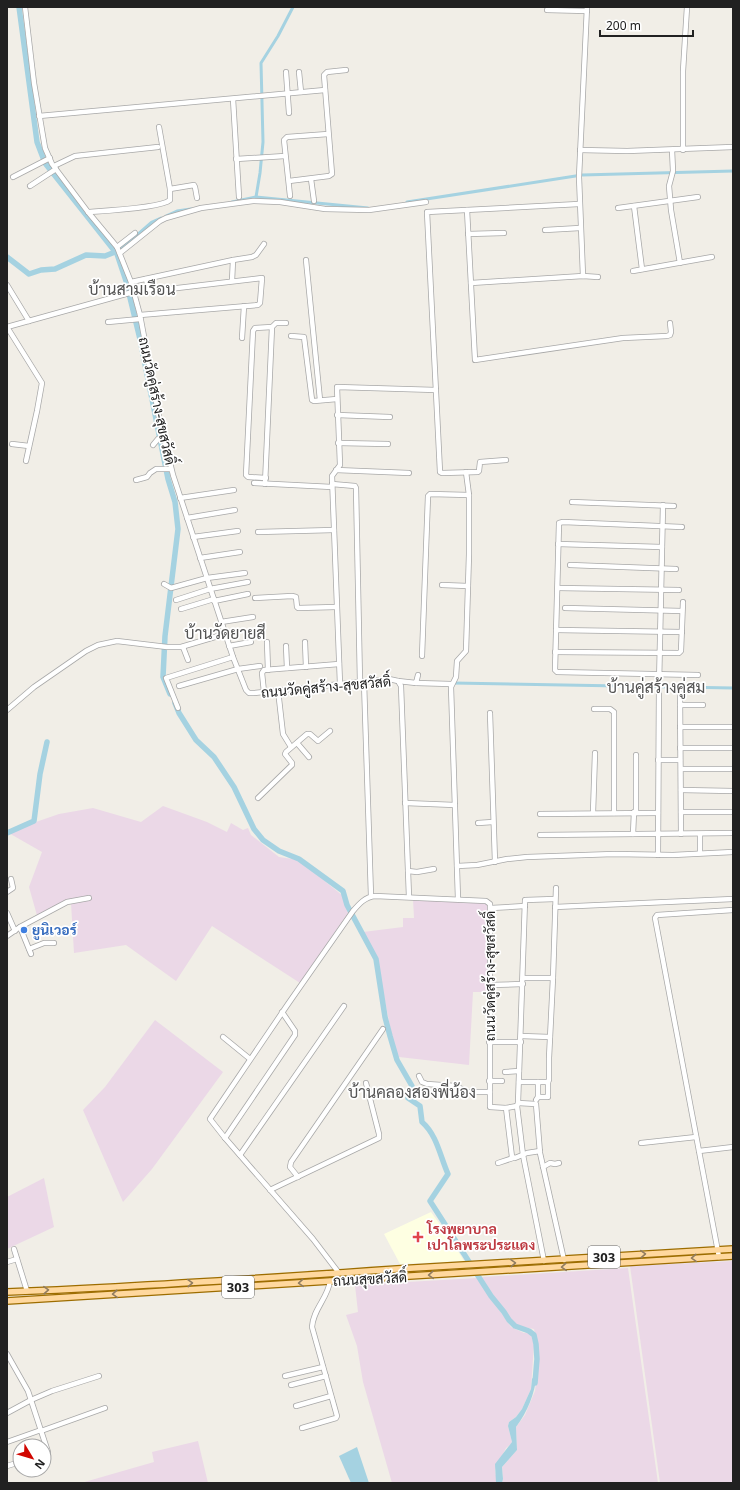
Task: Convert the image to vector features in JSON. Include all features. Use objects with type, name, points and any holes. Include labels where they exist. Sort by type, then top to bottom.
[{"type":"main road","name":"ถนนสุขสวัสดิ์","points":[[7,1292],[135,1287],[733,1249]]},
{"type":"main road","name":"ถนนสุขสวัสดิ์","points":[[7,1301],[733,1256]]},
{"type":"street","name":"ถนนวัดคู่สร้าง-สุขสวัสดิ์","points":[[26,7],[39,116],[46,148],[46,161],[119,250],[131,282],[129,292],[137,318],[168,469],[180,498],[229,646],[247,691],[251,693],[264,692],[390,679],[398,681],[401,686],[409,897],[486,901],[490,904],[490,1107],[506,1108]]},
{"type":"street","points":[[683,150],[683,71],[687,7]]},
{"type":"street","points":[[547,10],[587,9],[579,175],[583,276]]},
{"type":"street","points":[[288,181],[329,176],[332,174],[324,76],[326,72],[346,70]]},
{"type":"street","points":[[286,72],[289,113]]},
{"type":"street","points":[[299,72],[301,92]]},
{"type":"street","points":[[39,116],[325,90]]},
{"type":"street","points":[[233,99],[239,197]]},
{"type":"street","points":[[88,212],[163,204],[170,200],[170,189],[159,127]]},
{"type":"street","points":[[290,196],[285,156],[285,138],[328,134]]},
{"type":"street","points":[[30,186],[75,156],[158,147]]},
{"type":"street","points":[[580,150],[627,151],[733,148]]},
{"type":"street","points":[[672,150],[673,171],[669,186],[670,201],[680,263]]},
{"type":"street","points":[[236,159],[285,156]]},
{"type":"street","points":[[14,177],[46,161]]},
{"type":"street","points":[[311,178],[314,201]]},
{"type":"street","points":[[170,189],[194,185],[197,198]]},
{"type":"street","points":[[618,208],[698,197]]},
{"type":"street","points":[[119,250],[166,218],[208,207],[255,201],[280,202],[325,209],[365,210],[384,209],[426,202]]},
{"type":"street","points":[[506,460],[482,461],[480,462],[479,472],[440,472],[427,212],[579,204]]},
{"type":"street","points":[[634,206],[642,269]]},
{"type":"street","points":[[467,210],[475,358],[477,361],[623,338],[667,336],[670,335],[671,332],[670,323]]},
{"type":"street","points":[[545,230],[580,228]]},
{"type":"street","points":[[119,250],[135,233]]},
{"type":"street","points":[[468,234],[504,233]]},
{"type":"street","points":[[131,282],[233,260],[254,257],[264,244]]},
{"type":"street","points":[[633,271],[712,257]]},
{"type":"street","points":[[232,280],[233,260]]},
{"type":"street","points":[[306,260],[320,400]]},
{"type":"street","points":[[471,283],[583,276],[598,277]]},
{"type":"street","points":[[108,322],[260,304],[262,278],[232,280],[152,291],[148,288],[146,279]]},
{"type":"street","points":[[7,285],[29,321]]},
{"type":"street","points":[[26,461],[42,383],[7,327],[129,292]]},
{"type":"street","points":[[242,338],[244,306]]},
{"type":"street","points":[[265,484],[272,328],[276,323],[286,322]]},
{"type":"street","points":[[266,478],[248,477],[246,475],[249,397],[253,331],[255,328],[272,328]]},
{"type":"street","points":[[291,336],[304,337],[312,400],[337,399]]},
{"type":"street","points":[[340,684],[332,486],[332,473],[340,465],[337,387],[436,390]]},
{"type":"street","points":[[337,415],[390,417]]},
{"type":"street","points":[[153,445],[161,438]]},
{"type":"street","points":[[338,442],[388,444]]},
{"type":"street","points":[[12,444],[29,446]]},
{"type":"street","points":[[136,480],[148,477],[150,473],[156,469],[168,469]]},
{"type":"street","points":[[336,470],[409,473]]},
{"type":"street","points":[[458,899],[451,684],[456,677],[457,661],[466,651],[469,496],[466,472]]},
{"type":"street","points":[[254,483],[355,486],[356,488],[371,896]]},
{"type":"street","points":[[180,498],[234,490]]},
{"type":"street","points":[[422,656],[428,496],[430,494],[469,496]]},
{"type":"street","points":[[572,502],[674,506]]},
{"type":"street","points":[[658,855],[659,653],[663,505]]},
{"type":"street","points":[[186,518],[235,510]]},
{"type":"street","points":[[682,527],[559,523],[555,670],[556,672],[698,675]]},
{"type":"street","points":[[258,532],[334,530]]},
{"type":"street","points":[[193,537],[238,531]]},
{"type":"street","points":[[558,544],[662,547]]},
{"type":"street","points":[[200,558],[240,552]]},
{"type":"street","points":[[570,566],[676,569]]},
{"type":"street","points":[[164,584],[171,588],[207,578],[244,573]]},
{"type":"street","points":[[176,600],[210,589],[248,582]]},
{"type":"street","points":[[442,585],[468,586]]},
{"type":"street","points":[[558,588],[679,590]]},
{"type":"street","points":[[181,609],[214,600],[248,594]]},
{"type":"street","points":[[255,598],[292,596],[296,597],[298,608],[336,606]]},
{"type":"street","points":[[555,652],[680,653],[683,602]]},
{"type":"street","points":[[564,608],[682,611]]},
{"type":"street","points":[[221,622],[253,617]]},
{"type":"street","points":[[556,630],[682,632]]},
{"type":"street","points":[[7,710],[34,687],[70,661],[98,645],[117,641],[167,647],[183,647],[226,634]]},
{"type":"street","points":[[229,646],[251,642]]},
{"type":"street","points":[[267,642],[268,670]]},
{"type":"street","points":[[305,642],[306,667]]},
{"type":"street","points":[[286,646],[288,668]]},
{"type":"street","points":[[183,647],[188,660]]},
{"type":"street","points":[[178,708],[166,678],[233,657]]},
{"type":"street","points":[[264,692],[262,672],[264,670],[339,664]]},
{"type":"street","points":[[179,686],[238,669],[260,666]]},
{"type":"street","points":[[416,683],[418,675]]},
{"type":"street","points":[[398,681],[451,684]]},
{"type":"street","points":[[278,690],[283,734],[291,748]]},
{"type":"street","points":[[680,693],[681,834]]},
{"type":"street","points":[[680,705],[703,705]]},
{"type":"street","points":[[594,709],[610,709],[614,712],[614,813]]},
{"type":"street","points":[[490,713],[495,862]]},
{"type":"street","points":[[680,727],[733,727]]},
{"type":"street","points":[[258,798],[292,765],[285,754],[291,748],[308,734],[318,741],[330,731]]},
{"type":"street","points":[[297,743],[309,757]]},
{"type":"street","points":[[680,748],[733,748]]},
{"type":"street","points":[[593,813],[595,753]]},
{"type":"street","points":[[633,834],[636,755]]},
{"type":"street","points":[[658,760],[680,760]]},
{"type":"street","points":[[680,769],[733,769]]},
{"type":"street","points":[[681,790],[733,791]]},
{"type":"street","points":[[405,803],[455,805]]},
{"type":"street","points":[[680,812],[733,812]]},
{"type":"street","points":[[540,814],[658,813]]},
{"type":"street","points":[[478,823],[493,822]]},
{"type":"street","points":[[540,835],[733,833]]},
{"type":"street","points":[[700,834],[700,853]]},
{"type":"street","points":[[457,866],[495,862],[507,858],[733,852]]},
{"type":"street","points":[[408,871],[417,872],[434,869]]},
{"type":"street","points":[[7,892],[13,888],[11,879]]},
{"type":"street","points":[[538,1097],[548,1097],[548,1082],[550,1080],[549,1058],[556,888]]},
{"type":"street","points":[[525,893],[518,1105],[523,1155],[544,1261]]},
{"type":"street","points":[[340,1273],[210,1119],[282,1012],[353,911],[363,900],[371,896],[409,897]]},
{"type":"street","points":[[7,936],[20,927],[67,902],[89,898]]},
{"type":"street","points":[[525,900],[555,899]]},
{"type":"street","points":[[555,906],[733,899]]},
{"type":"street","points":[[491,908],[525,906]]},
{"type":"street","points":[[719,1257],[655,917],[657,915],[733,910]]},
{"type":"street","points":[[7,913],[14,931]]},
{"type":"street","points":[[20,927],[31,954]]},
{"type":"street","points":[[29,948],[44,943],[54,944]]},
{"type":"street","points":[[523,978],[553,978]]},
{"type":"street","points":[[490,985],[523,984]]},
{"type":"street","points":[[240,1155],[344,1006]]},
{"type":"street","points":[[225,1138],[295,1035],[295,1031],[282,1012]]},
{"type":"street","points":[[298,1177],[290,1167],[291,1162],[383,1029]]},
{"type":"street","points":[[521,1036],[550,1036]]},
{"type":"street","points":[[223,1037],[250,1059]]},
{"type":"street","points":[[489,1042],[521,1042]]},
{"type":"street","points":[[505,1072],[519,1071]]},
{"type":"street","points":[[419,1076],[422,1082],[427,1084],[456,1086],[467,1092],[490,1092]]},
{"type":"street","points":[[490,1081],[502,1081]]},
{"type":"street","points":[[519,1082],[548,1082]]},
{"type":"street","points":[[538,1082],[538,1097],[535,1103],[540,1151],[564,1260]]},
{"type":"street","points":[[270,1190],[379,1138],[380,1134],[366,1084]]},
{"type":"street","points":[[513,1158],[506,1108],[535,1103]]},
{"type":"street","points":[[641,1143],[696,1137]]},
{"type":"street","points":[[699,1152],[733,1147]]},
{"type":"street","points":[[498,1163],[540,1151]]},
{"type":"street","points":[[543,1167],[550,1163],[559,1164]]},
{"type":"street","points":[[530,1222],[536,1220]]},
{"type":"street","points":[[14,1249],[27,1291]]},
{"type":"street","points":[[7,1262],[17,1259]]},
{"type":"street","points":[[302,1428],[336,1418],[337,1416],[312,1327],[315,1312],[330,1288],[330,1281]]},
{"type":"street","points":[[7,1354],[24,1383],[44,1438]]},
{"type":"street","points":[[285,1376],[324,1367]]},
{"type":"street","points":[[7,1413],[31,1400],[63,1387],[99,1376]]},
{"type":"street","points":[[291,1385],[326,1376]]},
{"type":"street","points":[[296,1406],[332,1396]]},
{"type":"street","points":[[7,1442],[105,1408]]},
{"type":"shaded area","points":[[163,806],[207,822],[227,832],[231,823],[243,830],[248,828],[251,835],[279,857],[299,860],[343,896],[348,913],[300,983],[212,926],[176,981],[126,945],[74,953],[71,903],[38,919],[29,887],[42,852],[7,832],[59,814],[93,808],[141,822]]},
{"type":"shaded area","points":[[413,899],[486,902],[489,906],[488,992],[473,992],[469,1065],[399,1057],[394,1047],[379,970],[363,932],[403,927],[403,918],[414,918]]},
{"type":"shaded area","points":[[155,1020],[223,1072],[152,1169],[123,1202],[83,1110],[105,1087]]},
{"type":"shaded area","points":[[44,1178],[54,1227],[7,1249],[7,1197]]},
{"type":"shaded area","name":"โรงพยาบาล เปาโลพระประแดง","points":[[431,1212],[452,1241],[464,1261],[400,1264],[384,1234]]},
{"type":"shaded area","points":[[733,1261],[733,1482],[660,1483],[630,1266]]},
{"type":"shaded area","points":[[628,1268],[658,1483],[502,1483],[502,1467],[517,1450],[516,1427],[525,1415],[535,1391],[539,1353],[534,1329],[511,1325],[482,1277]]},
{"type":"shaded area","points":[[477,1278],[511,1327],[524,1333],[530,1333],[534,1343],[531,1389],[522,1409],[516,1417],[509,1422],[508,1426],[512,1442],[506,1448],[495,1470],[497,1482],[392,1483],[363,1382],[357,1346],[346,1315],[358,1312],[355,1285]]},
{"type":"shaded area","points":[[198,1441],[208,1483],[81,1483],[154,1462],[152,1452]]},
{"type":"water","points":[[535,1375],[537,1375],[536,1382],[530,1402],[516,1427],[517,1450],[502,1467],[502,1483],[496,1483],[495,1464],[512,1442],[508,1426],[509,1422],[516,1417],[522,1409],[531,1389],[532,1379]]},
{"type":"water","points":[[357,1447],[369,1483],[351,1483],[339,1456]]},
{"type":"waterway","points":[[19,7],[37,142],[45,163],[117,254],[126,281],[140,339],[168,479],[175,502],[178,529],[165,636],[163,677],[170,694]]},
{"type":"waterway","points":[[256,197],[263,142],[261,63],[278,36],[293,7]]},
{"type":"waterway","points":[[407,202],[582,175],[733,171]]},
{"type":"waterway","points":[[232,202],[256,197],[368,208]]},
{"type":"waterway","points":[[166,216],[177,211],[191,209]]},
{"type":"waterway","points":[[115,252],[152,222],[161,218]]},
{"type":"waterway","points":[[7,257],[29,274],[41,270],[55,269],[86,255],[105,256],[115,252]]},
{"type":"waterway","points":[[453,683],[733,688]]},
{"type":"waterway","points":[[175,703],[179,713],[196,740],[214,757],[234,787],[254,829],[263,840],[279,851],[299,859],[343,891],[347,905],[376,959],[385,1017],[390,1036],[397,1060],[412,1086],[408,1098],[420,1106],[422,1122],[435,1139],[448,1174],[430,1201],[491,1296],[509,1320],[515,1326],[529,1331],[534,1335],[537,1359],[535,1383]]},
{"type":"waterway","points":[[7,833],[34,821],[40,774],[47,742]]},
{"type":"place","name":"ยูนิเวอร์","points":[[24,930]]},
{"type":"place","name":"โรงพยาบาล เปาโลพระประแดง","points":[[418,1237]]},
{"type":"district","name":"บ้านสามเรือน","points":[[132,289]]},
{"type":"district","name":"บ้านวัดยายสี","points":[[225,633]]},
{"type":"district","name":"บ้านคู่สร้างคู่สม","points":[[656,687]]},
{"type":"district","name":"บ้านคลองสองพี่น้อง","points":[[412,1092]]}]
